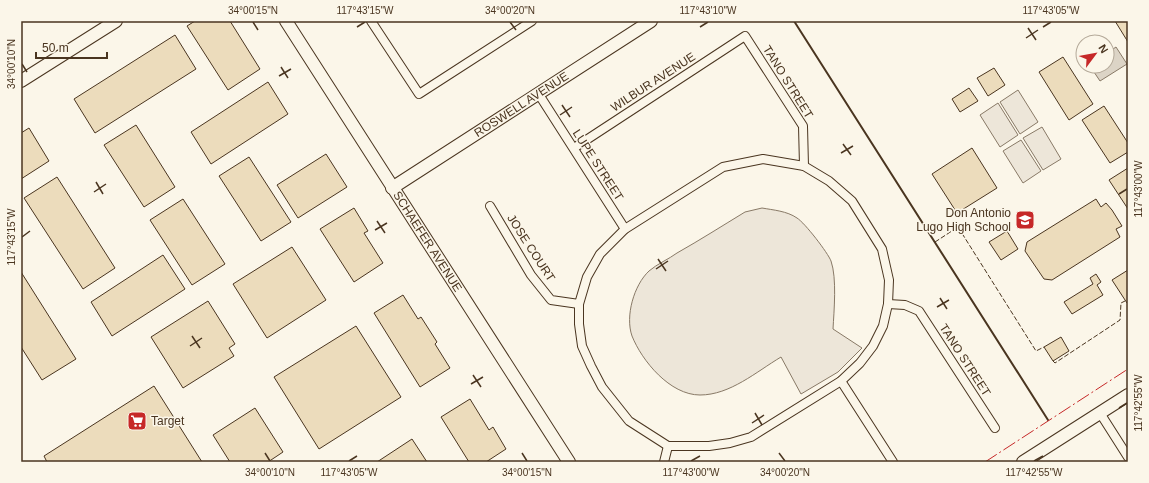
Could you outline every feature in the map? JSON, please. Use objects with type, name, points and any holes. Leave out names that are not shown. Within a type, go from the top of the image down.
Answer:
[{"type":"main road","points":[[21,81],[116,21]]},
{"type":"main road","name":"SCHAEFER AVENUE","points":[[286,21],[569,462]]},
{"type":"main road","name":"ROSWELL AVENUE","points":[[392,188],[643,23]]},
{"type":"main road","points":[[1023,462],[1128,395]]},
{"type":"street","points":[[371,21],[419,94],[532,21]]},
{"type":"street","name":"WILBUR AVENUE","points":[[574,148],[745,36]]},
{"type":"street","name":"TANO STREET","points":[[745,36],[803,126],[804,166]]},
{"type":"street","name":"LUPE STREET","points":[[538,93],[625,229]]},
{"type":"street","points":[[763,159],[804,166],[829,181],[852,201],[882,249],[889,280],[888,304],[883,326],[873,346],[860,363],[842,381],[751,436],[730,443],[709,446],[668,446],[629,421],[602,387],[582,346],[579,324],[579,304],[587,276],[600,254],[625,229],[724,167],[763,159]]},
{"type":"street","name":"JOSE COURT","points":[[490,206],[531,275],[551,300],[579,304]]},
{"type":"street","name":"TANO STREET","points":[[888,304],[905,305],[919,311],[995,428]]},
{"type":"street","points":[[842,381],[892,462]]},
{"type":"street","points":[[1100,413],[1128,457]]},
{"type":"street","points":[[664,462],[668,446]]},
{"type":"shaded area","points":[[1116,47],[1127,64],[1115,72]]},
{"type":"shaded area","points":[[1095,74],[1111,74],[1100,81]]},
{"type":"shaded area","points":[[1018,90],[1038,122],[1020,134],[1000,102]]},
{"type":"shaded area","points":[[998,103],[1018,135],[1000,147],[980,115]]},
{"type":"shaded area","points":[[1042,127],[1061,159],[1043,170],[1023,138]]},
{"type":"shaded area","points":[[1021,140],[1041,171],[1023,183],[1003,151]]},
{"type":"shaded area","points":[[762,208],[784,212],[797,218],[821,245],[829,257],[833,268],[835,295],[833,329],[862,348],[838,372],[801,394],[781,357],[742,382],[722,391],[700,395],[678,389],[658,375],[650,366],[632,336],[630,328],[630,310],[635,292],[644,277],[656,266],[745,212]]},
{"type":"building","points":[[195,21],[230,21],[260,69],[228,90],[187,26]]},
{"type":"building","points":[[1115,21],[1128,21],[1128,42]]},
{"type":"building","points":[[175,35],[196,69],[95,133],[74,99]]},
{"type":"building","points":[[1063,57],[1093,104],[1069,120],[1039,72]]},
{"type":"building","points":[[994,68],[1005,85],[988,96],[977,78]]},
{"type":"building","points":[[268,82],[288,114],[211,164],[191,132]]},
{"type":"building","points":[[969,88],[978,101],[960,112],[952,99]]},
{"type":"building","points":[[1104,106],[1128,143],[1128,152],[1110,163],[1082,120]]},
{"type":"building","points":[[136,125],[175,187],[144,207],[104,145]]},
{"type":"building","points":[[29,128],[49,161],[21,179],[21,133]]},
{"type":"building","points":[[972,148],[997,188],[957,213],[932,174]]},
{"type":"building","points":[[326,154],[347,187],[298,218],[277,185]]},
{"type":"building","points":[[249,157],[291,222],[261,241],[219,176]]},
{"type":"building","points":[[1128,168],[1128,209],[1109,180]]},
{"type":"building","points":[[57,177],[115,268],[83,289],[24,198]]},
{"type":"building","points":[[183,199],[225,264],[192,285],[150,220]]},
{"type":"building","points":[[1096,199],[1101,207],[1106,203],[1112,210],[1122,226],[1116,229],[1120,237],[1052,280],[1044,279],[1025,251],[1027,242]]},
{"type":"building","points":[[354,208],[368,231],[364,233],[383,263],[354,282],[320,229]]},
{"type":"building","points":[[1007,231],[1018,249],[1001,260],[989,242]]},
{"type":"building","points":[[292,247],[326,300],[267,338],[233,284]]},
{"type":"building","points":[[163,255],[185,289],[112,336],[91,302]]},
{"type":"building","points":[[1128,270],[1128,302],[1127,303],[1112,280]]},
{"type":"building","points":[[21,272],[76,359],[42,380],[21,347]]},
{"type":"building","points":[[1096,274],[1101,282],[1097,285],[1103,295],[1072,314],[1064,302],[1093,284],[1090,278]]},
{"type":"building","points":[[403,295],[418,319],[421,317],[437,342],[435,344],[450,368],[420,387],[374,313]]},
{"type":"building","points":[[208,301],[235,344],[229,348],[234,356],[183,388],[151,337]]},
{"type":"building","points":[[356,326],[401,397],[319,449],[274,377]]},
{"type":"building","points":[[1061,337],[1069,351],[1053,361],[1044,347]]},
{"type":"building","name":"Target","points":[[154,386],[202,462],[47,462],[44,456]]},
{"type":"building","points":[[470,399],[489,430],[493,427],[506,449],[486,462],[469,462],[441,417]]},
{"type":"building","points":[[255,408],[283,452],[268,462],[230,462],[213,435]]},
{"type":"building","points":[[412,439],[427,462],[377,462]]},
{"type":"fence","points":[[935,242],[958,227],[1036,351],[1044,347]]},
{"type":"fence","points":[[1053,361],[1055,363],[1120,320],[1121,303],[1125,301]]},
{"type":"wall","points":[[794,21],[1048,420]]},
{"type":"power","points":[[985,462],[1128,369]]},
{"type":"place","name":"Don Antonio Lugo High School","points":[[1025,220]]},
{"type":"place","name":"Target","points":[[137,421]]}]
